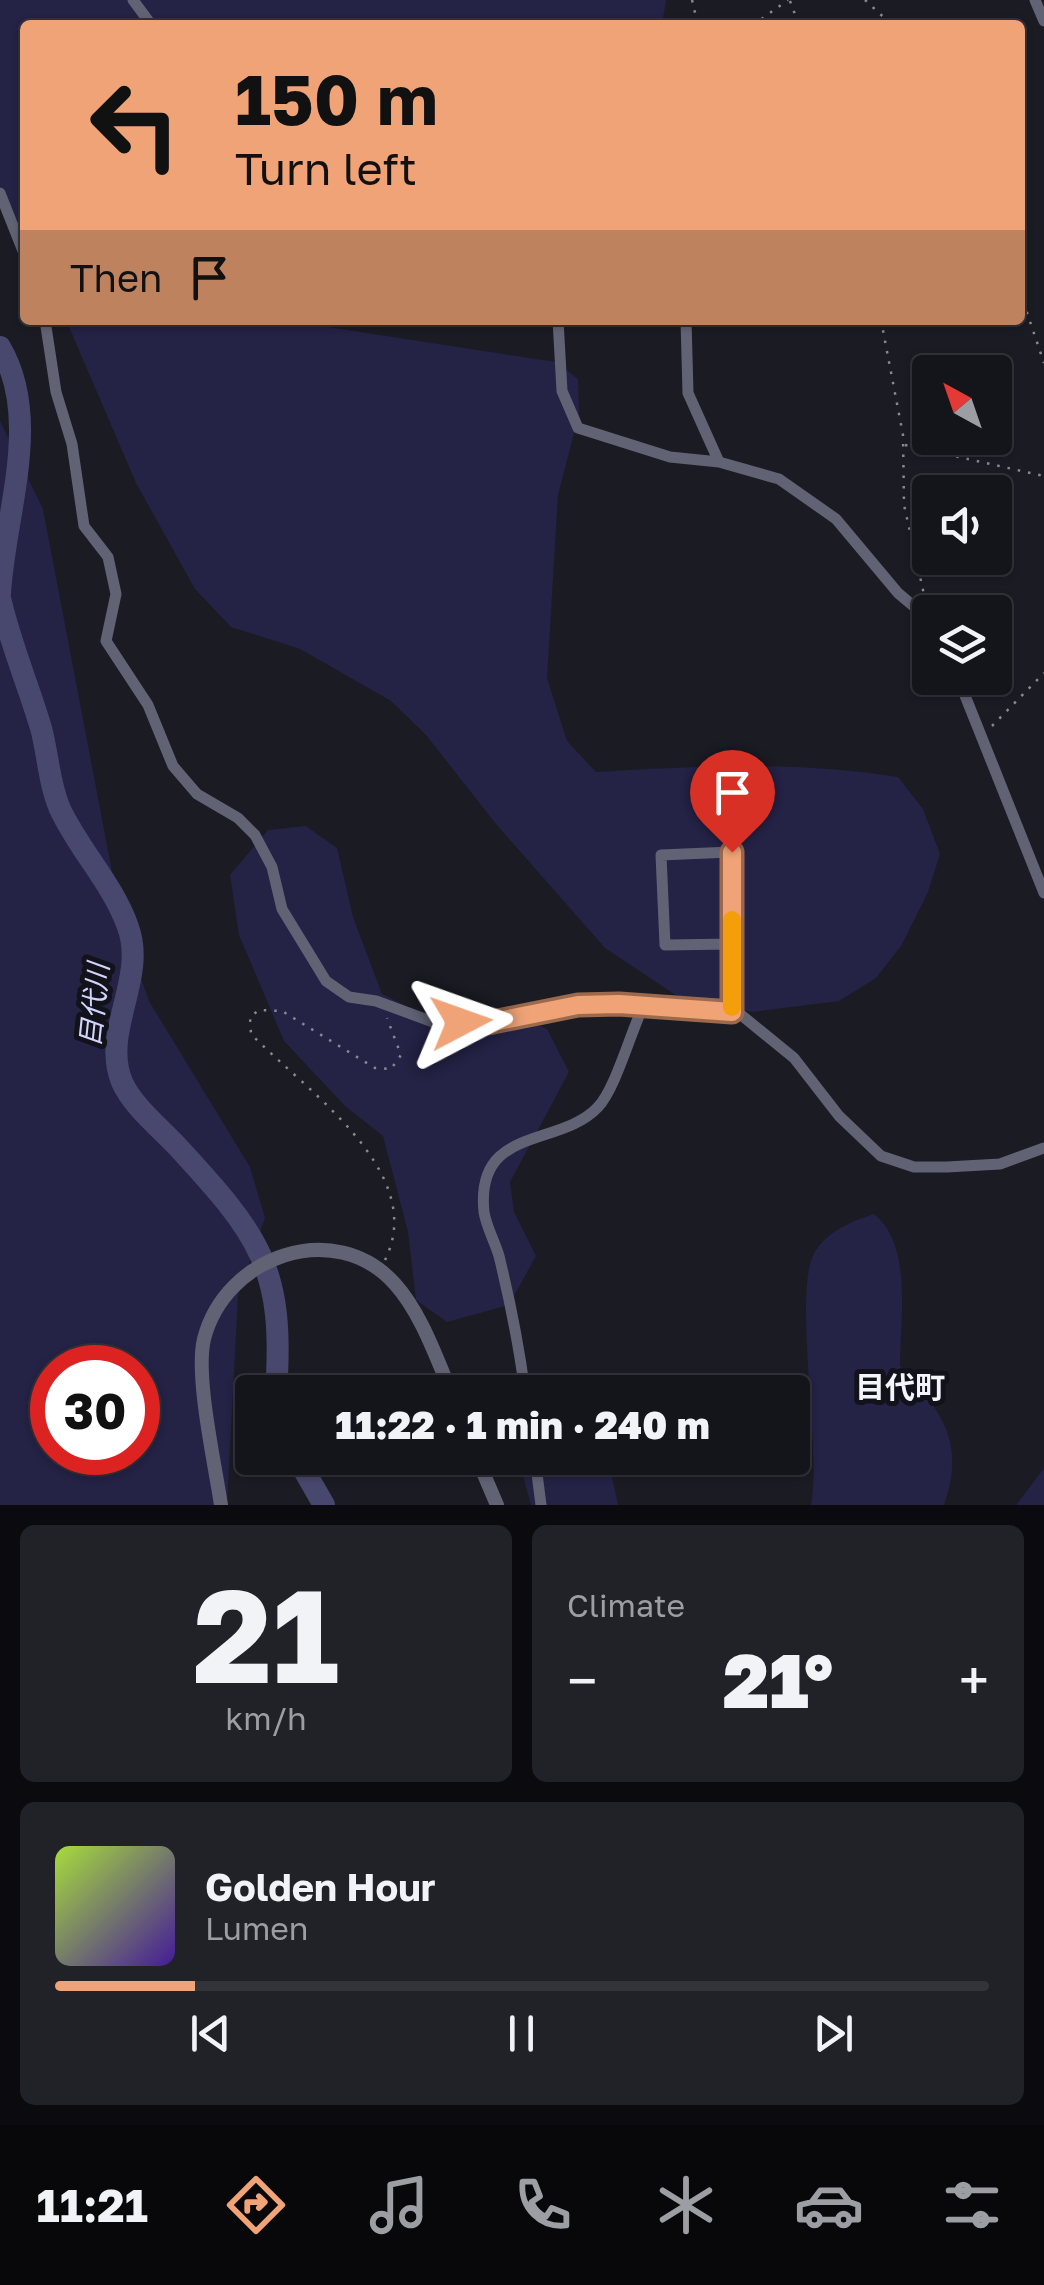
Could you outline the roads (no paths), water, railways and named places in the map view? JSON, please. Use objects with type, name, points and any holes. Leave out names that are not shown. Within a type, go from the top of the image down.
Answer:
[{"type":"street","points":[[1035,0],[1044,21]]},
{"type":"street","points":[[0,194],[20,244]]},
{"type":"street","points":[[46,325],[56,392],[72,444],[84,526],[108,557],[116,594],[106,641],[148,705],[174,766],[197,794],[238,818],[255,836],[272,867],[282,909],[326,981],[349,997],[376,1001],[434,1022],[488,1023],[578,1005],[619,1004],[642,1009],[702,1006],[732,1012],[759,1025],[794,1058],[839,1116],[881,1156],[914,1167],[1000,1164],[1044,1148]]},
{"type":"street","points":[[558,325],[562,391],[578,428],[670,457],[718,462],[779,480],[836,519],[912,604]]},
{"type":"street","points":[[686,325],[688,394],[718,462]]},
{"type":"street","points":[[966,695],[1044,893]]},
{"type":"street","points":[[732,821],[732,1012]]},
{"type":"street","points":[[732,852],[661,855],[665,944],[732,944]]},
{"type":"street","points":[[523,1375],[517,1334],[484,1212],[487,1178],[498,1159],[517,1143],[595,1111],[608,1095],[642,1009]]},
{"type":"street","points":[[221,1505],[203,1342],[212,1316],[250,1269],[303,1249],[348,1255],[380,1270],[410,1304],[443,1375]]},
{"type":"street","points":[[484,1475],[497,1505]]},
{"type":"street","points":[[537,1475],[542,1505]]},
{"type":"waterway","name":"目代川","points":[[0,347],[13,375],[20,437],[0,594]]},
{"type":"waterway","name":"目代川","points":[[0,598],[41,728],[60,809],[114,896],[128,927],[132,966],[117,1044],[122,1082],[139,1107],[228,1204],[260,1255],[276,1313],[277,1375]]},
{"type":"waterway","name":"目代川","points":[[307,1475],[324,1505]]},
{"type":"district","name":"目代町","points":[[900,1388]]}]
